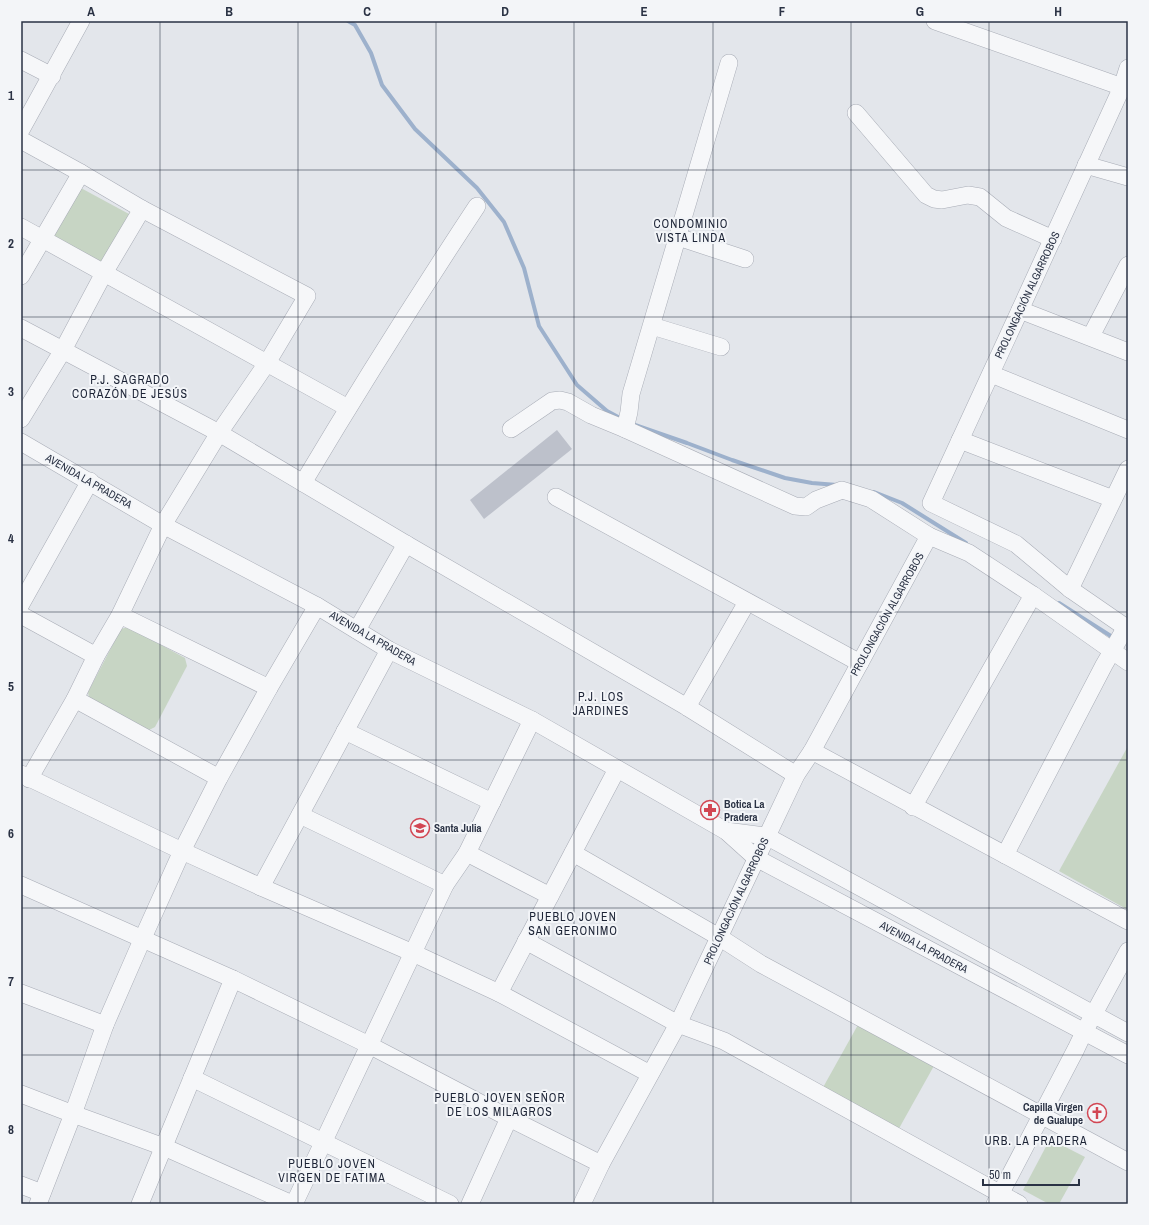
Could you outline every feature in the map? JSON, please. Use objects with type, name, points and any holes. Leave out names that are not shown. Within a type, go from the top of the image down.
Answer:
[{"type":"street","points":[[21,130],[82,21]]},
{"type":"street","points":[[935,21],[1125,88]]},
{"type":"street","points":[[21,60],[52,76]]},
{"type":"street","points":[[626,424],[631,394],[729,63]]},
{"type":"street","name":"PROLONGACIÓN ALGARROBOS","points":[[1070,588],[1016,544],[931,503],[1086,165],[1125,88],[1128,68]]},
{"type":"street","points":[[856,112],[926,195],[942,200],[968,195],[980,197],[1006,218],[1053,239]]},
{"type":"street","points":[[21,140],[142,209],[307,296],[267,363],[219,433],[163,525],[120,615],[96,656],[75,699],[25,777],[261,887],[413,952],[499,993],[650,1074]]},
{"type":"street","points":[[1086,165],[1128,177]]},
{"type":"street","points":[[21,276],[81,173]]},
{"type":"street","points":[[303,483],[348,408],[477,206]]},
{"type":"street","points":[[21,419],[63,350],[104,273],[142,209]]},
{"type":"street","points":[[21,227],[348,408]]},
{"type":"street","points":[[678,237],[745,259]]},
{"type":"street","points":[[1091,336],[1127,272]]},
{"type":"street","points":[[1020,310],[1091,336],[1128,352]]},
{"type":"street","points":[[652,326],[720,347]]},
{"type":"street","points":[[21,328],[219,433],[406,544],[687,706],[796,775]]},
{"type":"street","points":[[991,374],[1128,430]]},
{"type":"street","points":[[511,429],[552,401],[560,400],[568,402],[591,415],[626,424],[795,506],[806,507],[816,500],[842,490],[871,499],[929,536],[969,553],[1033,596],[1122,635]]},
{"type":"street","points":[[960,440],[1113,499]]},
{"type":"street","name":"AVENIDA LA PRADERA","points":[[21,442],[163,525],[317,606],[389,650],[532,720],[726,831],[756,858],[1128,1055]]},
{"type":"street","points":[[1128,469],[1070,588],[1122,635],[1128,662]]},
{"type":"street","points":[[21,604],[90,482]]},
{"type":"street","points":[[556,498],[860,663]]},
{"type":"street","name":"PROLONGACIÓN ALGARROBOS","points":[[582,1204],[601,1164],[678,1024],[796,775],[812,752],[929,536]]},
{"type":"street","points":[[357,630],[406,544]]},
{"type":"street","points":[[913,806],[1033,596]]},
{"type":"street","points":[[687,706],[747,602]]},
{"type":"street","points":[[21,1185],[40,1198],[105,1025],[182,851],[219,778],[317,606]]},
{"type":"street","points":[[21,615],[96,656]]},
{"type":"street","points":[[120,615],[269,688]]},
{"type":"street","points":[[1005,855],[1122,635]]},
{"type":"street","points":[[261,887],[389,650]]},
{"type":"street","points":[[75,699],[219,778]]},
{"type":"street","points":[[21,1094],[164,1147],[293,1204],[445,885],[467,853],[532,720]]},
{"type":"street","points":[[345,731],[492,802]]},
{"type":"street","points":[[812,752],[1128,921]]},
{"type":"street","points":[[499,993],[617,769]]},
{"type":"street","points":[[300,815],[445,885]]},
{"type":"street","name":"AVENIDA LA PRADERA","points":[[726,831],[766,836],[1128,1033]]},
{"type":"street","points":[[467,853],[550,896]]},
{"type":"street","points":[[573,853],[719,937],[762,964],[1128,1162]]},
{"type":"street","points":[[21,885],[142,940],[233,979],[369,1045],[601,1164]]},
{"type":"street","points":[[526,941],[678,1024],[724,1041],[997,1199],[1019,1204]]},
{"type":"street","points":[[997,1199],[1128,951]]},
{"type":"street","points":[[140,1204],[233,979]]},
{"type":"street","points":[[21,992],[105,1025]]},
{"type":"street","points":[[192,1078],[450,1204]]},
{"type":"street","points":[[470,1204],[509,1118]]},
{"type":"green space","points":[[79,187],[129,214],[102,268],[50,240]]},
{"type":"green space","points":[[128,627],[185,658],[187,666],[155,727],[149,730],[89,698],[88,692],[121,629]]},
{"type":"green space","points":[[1128,746],[1128,910],[1059,871]]},
{"type":"green space","points":[[859,1023],[935,1064],[897,1132],[821,1091]]},
{"type":"green space","points":[[1050,1139],[1085,1157],[1059,1204],[1049,1204],[1023,1190]]},
{"type":"building","points":[[557,430],[572,449],[484,519],[470,500]]},
{"type":"waterway","points":[[348,21],[355,25],[371,53],[382,85],[415,129],[477,188],[504,222],[524,268],[539,326],[577,385],[607,411],[620,418]]},
{"type":"waterway","points":[[635,425],[785,478],[812,483],[837,485]]},
{"type":"waterway","points":[[874,492],[902,503],[966,543]]},
{"type":"waterway","points":[[1059,603],[1114,638]]},
{"type":"place","name":"Botica La Pradera","points":[[710,810]]},
{"type":"place","name":"Santa Julia","points":[[420,828]]},
{"type":"place","name":"Capilla Virgen de Gualupe","points":[[1097,1113]]},
{"type":"district","name":"CONDOMINIO VISTA LINDA","points":[[691,231]]},
{"type":"district","name":"P.J. SAGRADO CORAZÓN DE JESÚS","points":[[130,387]]},
{"type":"district","name":"P.J. LOS JARDINES","points":[[601,704]]},
{"type":"district","name":"PUEBLO JOVEN SAN GERONIMO","points":[[573,924]]},
{"type":"district","name":"PUEBLO JOVEN SEÑOR DE LOS MILAGROS","points":[[500,1105]]},
{"type":"district","name":"URB. LA PRADERA","points":[[1036,1141]]},
{"type":"district","name":"PUEBLO JOVEN VIRGEN DE FATIMA","points":[[332,1171]]}]
